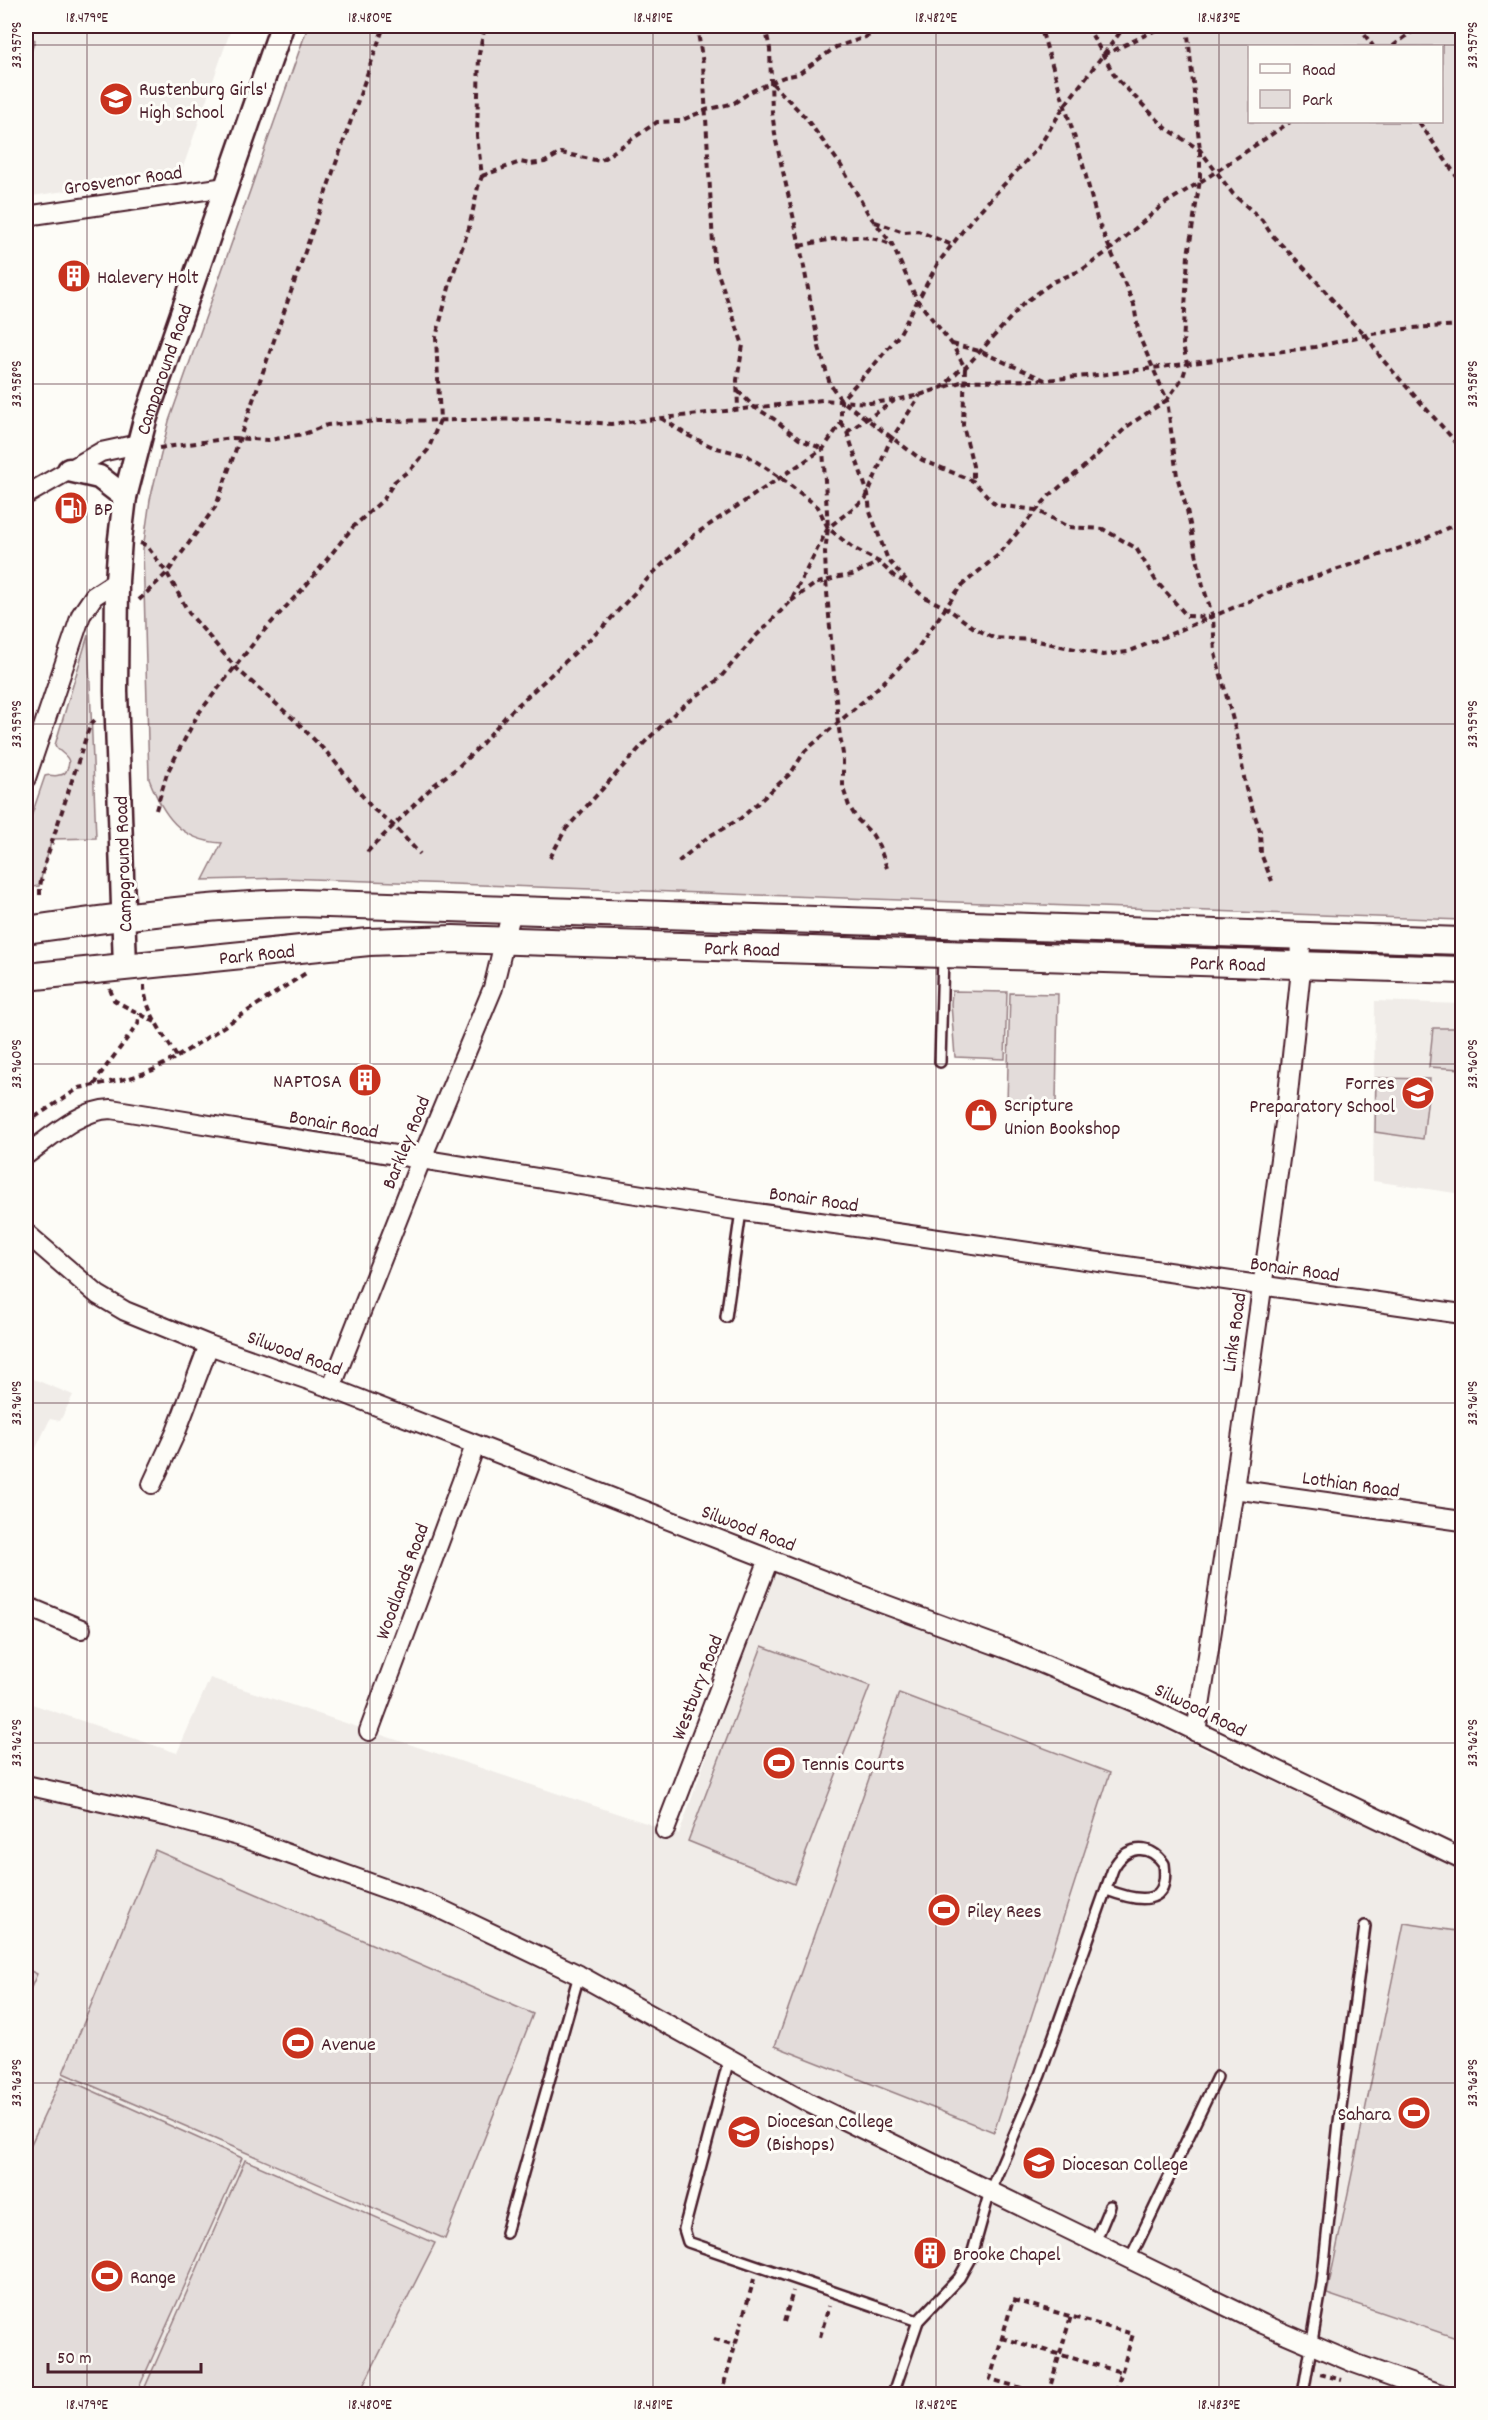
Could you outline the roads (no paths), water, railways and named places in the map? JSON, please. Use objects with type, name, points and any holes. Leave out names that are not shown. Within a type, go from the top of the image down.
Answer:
[{"type":"main road","name":"Park Road","points":[[26,930],[124,916],[234,905],[277,904],[1462,941]]},
{"type":"main road","name":"Park Road","points":[[26,977],[126,977],[369,942],[453,939],[1462,970]]},
{"type":"street","name":"Campground Road","points":[[126,977],[116,691],[117,581],[125,497],[146,446],[226,187],[282,26]]},
{"type":"street","name":"Grosvenor Road","points":[[26,216],[226,187]]},
{"type":"street","points":[[26,495],[110,448],[146,446]]},
{"type":"street","points":[[69,470],[99,477],[125,497]]},
{"type":"street","points":[[26,778],[81,615],[94,596],[117,581]]},
{"type":"street","name":"Barkley Road","points":[[331,1388],[421,1160],[493,987],[512,910]]},
{"type":"street","name":"Links Road","points":[[1196,1732],[1285,1123],[1301,936]]},
{"type":"street","name":"Bonair Road","points":[[26,1155],[79,1118],[102,1109],[160,1116],[741,1211],[1462,1314]]},
{"type":"street","name":"Silwood Road","points":[[28,1240],[125,1311],[1023,1655],[1146,1707],[1462,1859]]},
{"type":"street","points":[[152,1484],[176,1432],[209,1345]]},
{"type":"street","name":"Woodlands Road","points":[[369,1731],[475,1446]]},
{"type":"street","name":"Lothian Road","points":[[1233,1488],[1462,1521]]},
{"type":"street","name":"Westbury Road","points":[[665,1830],[769,1559]]},
{"type":"street","points":[[26,1606],[81,1629]]},
{"type":"street","points":[[26,1785],[169,1817],[238,1836],[434,1906],[579,1975],[811,2104],[1263,2324],[1354,2363],[1441,2394]]},
{"type":"lane","points":[[940,1062],[943,954]]},
{"type":"lane","points":[[726,1317],[741,1211]]},
{"type":"lane","points":[[893,2394],[918,2321],[959,2278],[972,2255],[990,2191],[1040,2075],[1117,1861],[1132,1851],[1141,1849],[1152,1851],[1164,1864],[1164,1886],[1160,1893],[1151,1898],[1127,1898],[1107,1890]]},
{"type":"lane","points":[[1303,2394],[1322,2283],[1339,2122],[1365,1926]]},
{"type":"lane","points":[[506,2233],[579,1975]]},
{"type":"lane","points":[[729,2059],[684,2229],[688,2242],[918,2321]]},
{"type":"lane","points":[[1130,2259],[1216,2077]]},
{"type":"lane","points":[[1095,2242],[1110,2206]]},
{"type":"place","name":"Rustenburg Girls' High School","points":[[116,99]]},
{"type":"place","name":"Halevery Holt","points":[[74,276]]},
{"type":"place","name":"BP","points":[[71,508]]},
{"type":"place","name":"NAPTOSA","points":[[365,1080]]},
{"type":"place","name":"Forres Preparatory School","points":[[1418,1093]]},
{"type":"place","name":"Scripture Union Bookshop","points":[[981,1115]]},
{"type":"place","name":"Tennis Courts","points":[[779,1763]]},
{"type":"place","name":"Piley Rees","points":[[944,1910]]},
{"type":"place","name":"Avenue","points":[[298,2043]]},
{"type":"place","name":"Sahara","points":[[1414,2113]]},
{"type":"place","name":"Diocesan College (Bishops)","points":[[744,2132]]},
{"type":"place","name":"Diocesan College","points":[[1039,2163]]},
{"type":"place","name":"Brooke Chapel","points":[[930,2253]]},
{"type":"place","name":"Range","points":[[107,2276]]}]
